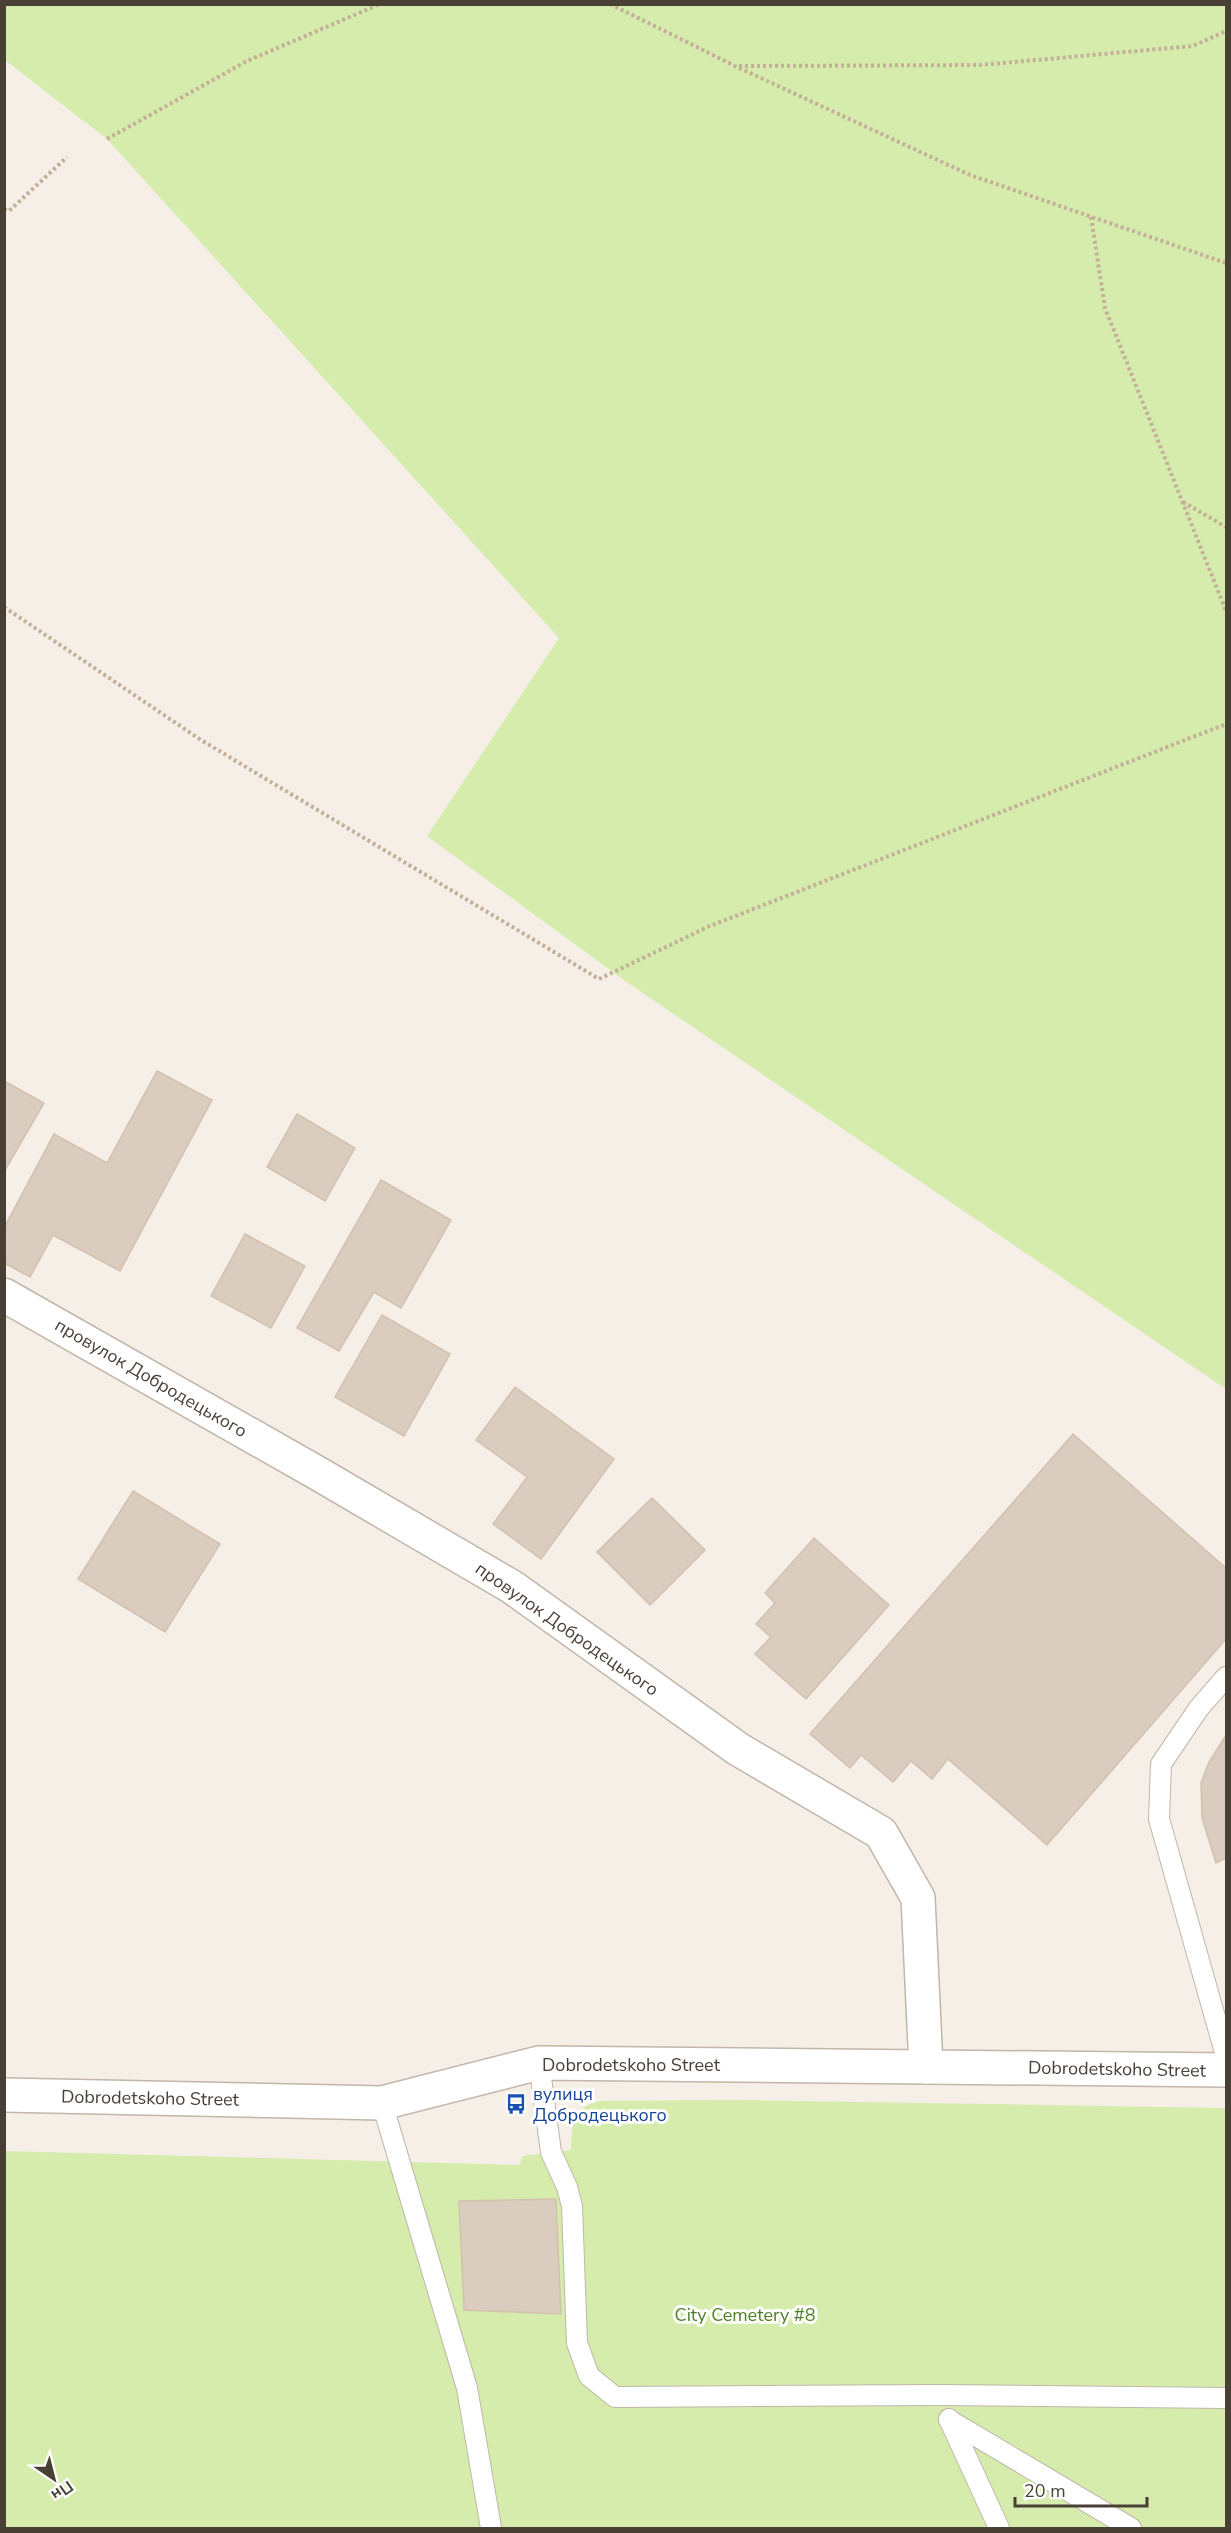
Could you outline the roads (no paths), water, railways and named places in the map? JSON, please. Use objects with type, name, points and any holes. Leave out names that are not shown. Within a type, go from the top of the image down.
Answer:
[{"type":"street","name":"провулок Добродецького","points":[[4,1295],[512,1587],[738,1749],[881,1833],[918,1898],[926,2067]]},
{"type":"street","name":"Dobrodetskoho Street","points":[[4,2095],[382,2103],[539,2063],[1227,2070]]},
{"type":"lane","points":[[1227,1677],[1199,1708],[1161,1764],[1159,1819],[1227,2056]]},
{"type":"lane","points":[[539,2063],[551,2152],[567,2187],[572,2206],[578,2343],[589,2376],[615,2397],[937,2395],[1227,2398]]},
{"type":"lane","points":[[382,2103],[467,2388],[491,2529]]},
{"type":"lane","points":[[937,2395],[999,2529]]},
{"type":"lane","points":[[950,2420],[1131,2529]]},
{"type":"place","name":"вулиця Добродецького","points":[[516,2104]]},
{"type":"park label","name":"City Cemetery #8","points":[[745,2315]]}]
